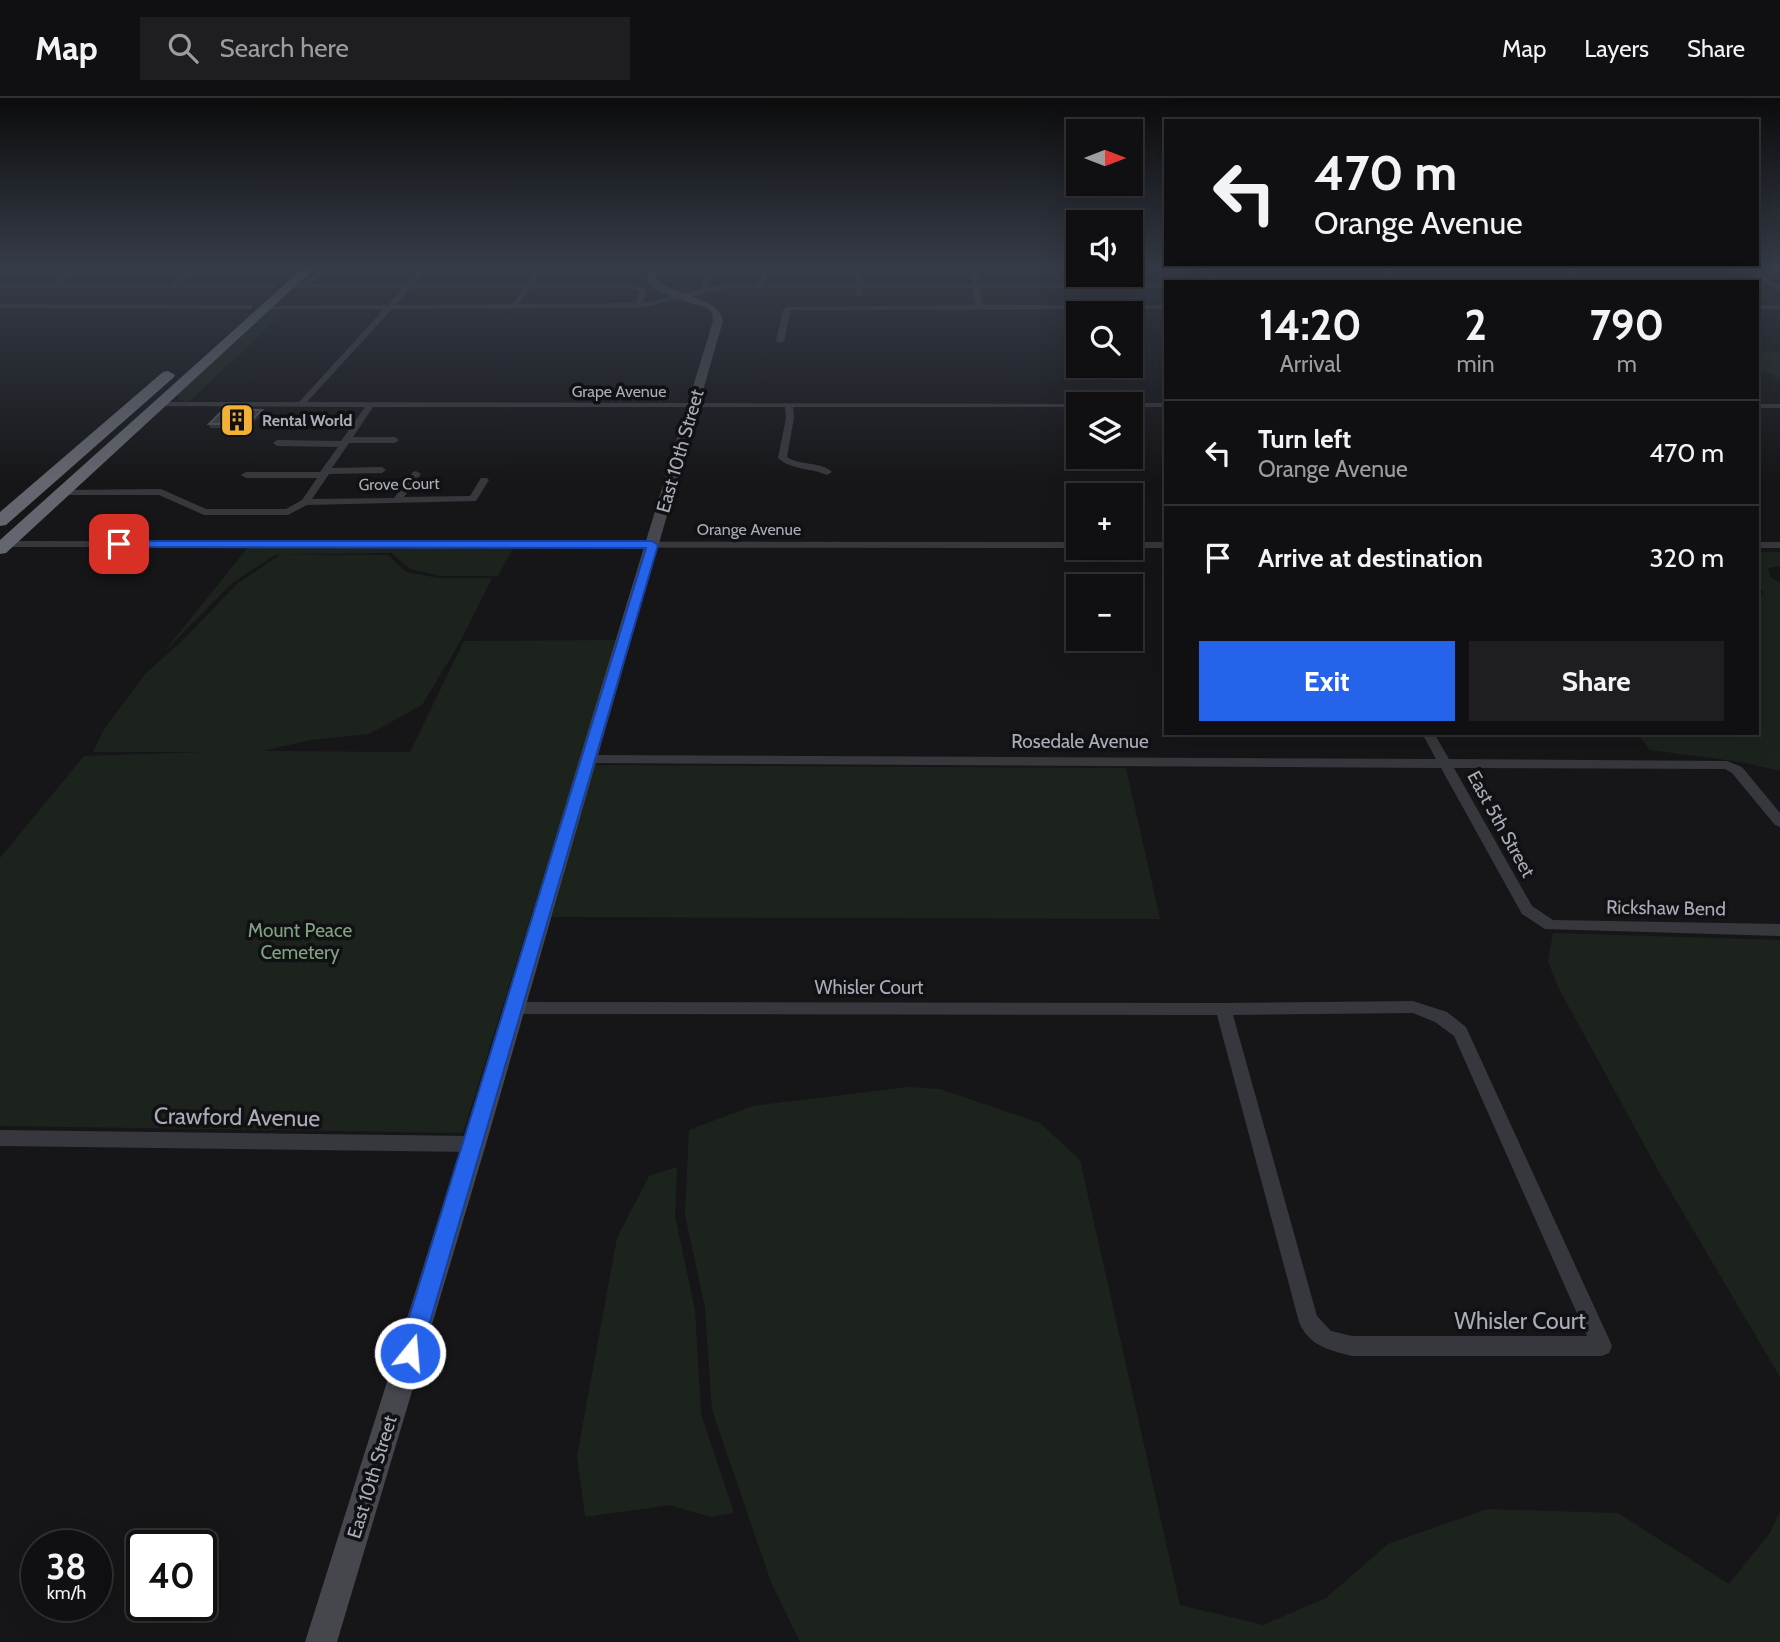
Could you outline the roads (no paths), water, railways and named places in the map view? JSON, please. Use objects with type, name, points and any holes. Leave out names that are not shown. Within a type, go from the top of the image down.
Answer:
[{"type":"highway","points":[[0,521],[210,340]]},
{"type":"highway","points":[[222,340],[218,344],[222,347]]},
{"type":"highway","points":[[2,546],[230,340]]},
{"type":"highway","points":[[160,404],[156,398],[158,393],[205,351],[204,345]]},
{"type":"street","points":[[300,405],[358,340]]},
{"type":"street","name":"East 10th Street","points":[[321,1642],[474,1144],[712,340]]},
{"type":"street","name":"Grape Avenue","points":[[160,404],[1066,405]]},
{"type":"street","points":[[789,404],[790,418],[782,458],[790,463],[827,472]]},
{"type":"street","points":[[304,502],[370,405]]},
{"type":"street","points":[[1143,405],[1164,405]]},
{"type":"street","points":[[1759,406],[1780,406]]},
{"type":"street","points":[[277,443],[395,440]]},
{"type":"street","points":[[246,475],[382,470]]},
{"type":"street","points":[[398,499],[416,474]]},
{"type":"street","name":"Grove Court","points":[[62,493],[161,492],[204,512],[288,512],[304,502],[473,499],[484,480]]},
{"type":"street","name":"Orange Avenue","points":[[2,546],[1066,545]]},
{"type":"street","points":[[1143,545],[1164,545]]},
{"type":"street","points":[[1759,545],[1780,545]]},
{"type":"street","name":"East 5th Street","points":[[1429,735],[1527,909],[1550,925]]},
{"type":"street","name":"Rosedale Avenue","points":[[589,759],[1727,765],[1737,770],[1780,822]]},
{"type":"street","name":"Rickshaw Bend","points":[[1550,925],[1780,930]]},
{"type":"street","name":"Whisler Court","points":[[514,1007],[1413,1007],[1441,1017],[1460,1032],[1602,1346],[1352,1346],[1325,1339],[1308,1322],[1223,1009]]},
{"type":"street","name":"Crawford Avenue","points":[[0,1139],[474,1144]]},
{"type":"place","name":"Rental World","points":[[237,420]]},
{"type":"park label","name":"Mount Peace Cemetery","points":[[300,941]]}]
